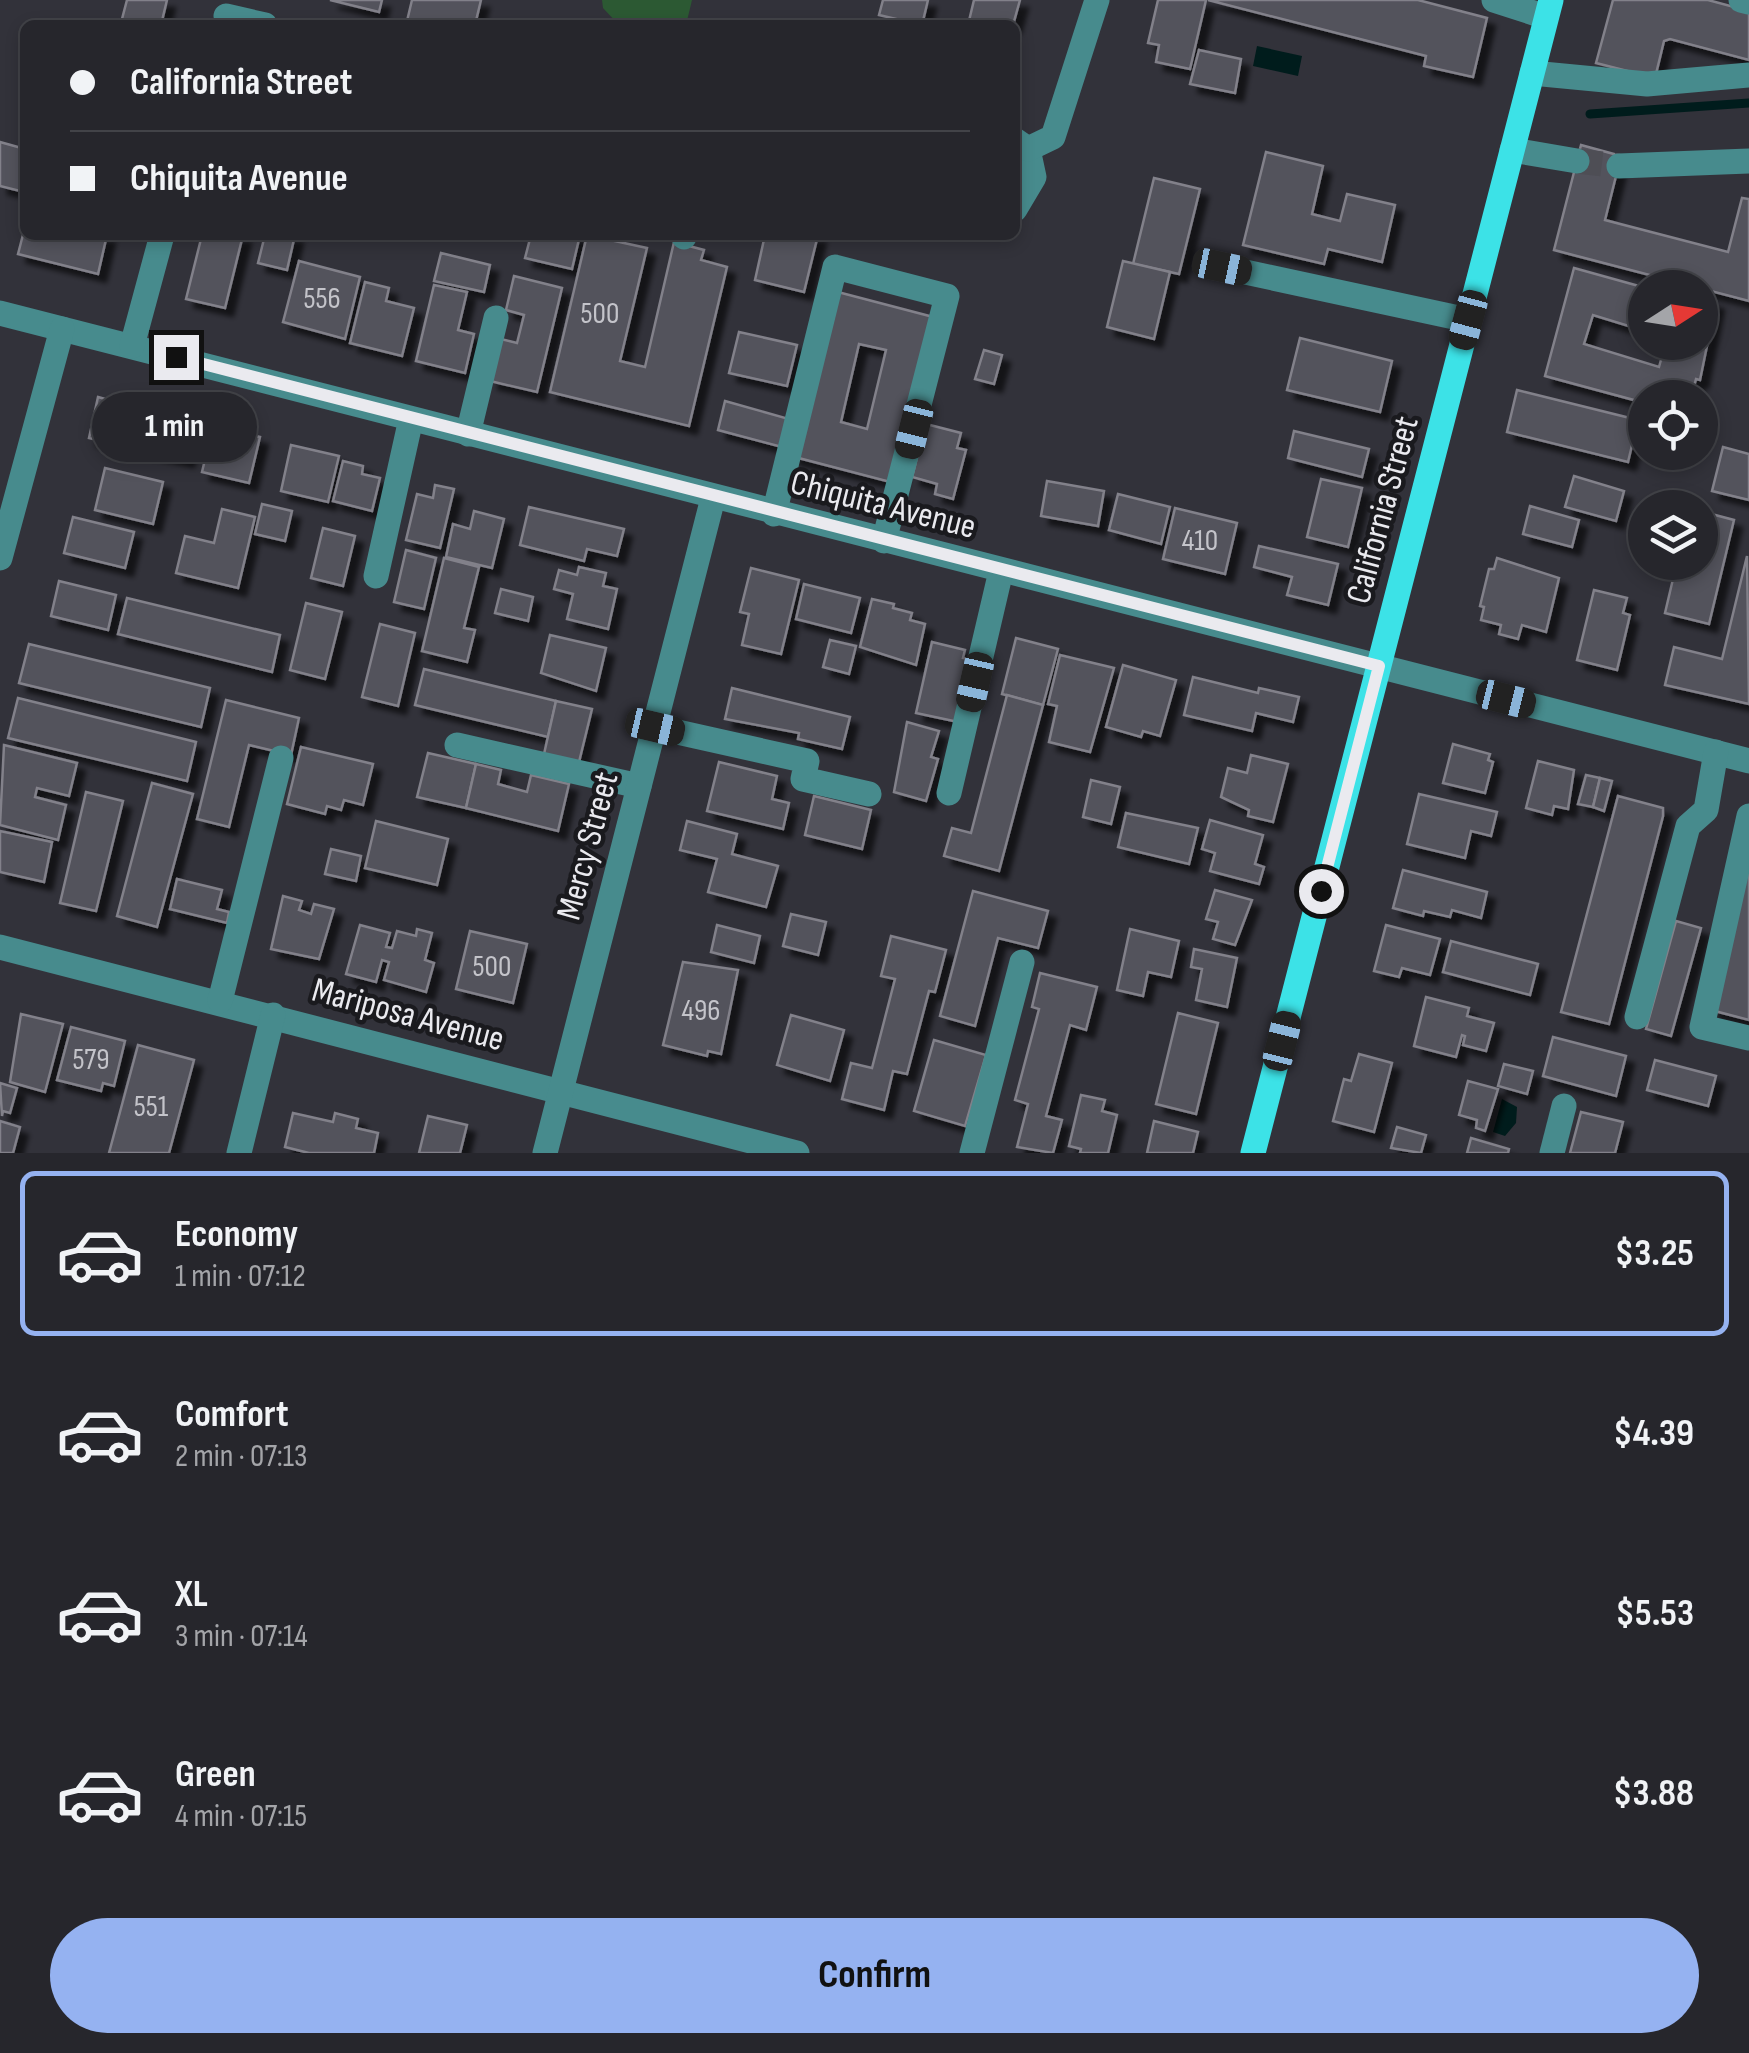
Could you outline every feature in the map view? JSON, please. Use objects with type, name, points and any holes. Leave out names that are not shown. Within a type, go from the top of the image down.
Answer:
[{"type":"main road","name":"California Street","points":[[1253,1153],[1548,8]]},
{"type":"street","points":[[1020,201],[1034,178],[1022,144],[1053,137],[1096,0]]},
{"type":"street","points":[[1494,0],[1548,8]]},
{"type":"street","points":[[1740,0],[1749,2]]},
{"type":"street","points":[[1532,73],[1647,84],[1749,75]]},
{"type":"street","points":[[1512,150],[1576,162]]},
{"type":"street","points":[[1619,166],[1749,161]]},
{"type":"street","points":[[132,346],[161,240]]},
{"type":"street","points":[[1222,267],[1468,320]]},
{"type":"street","points":[[774,514],[834,268],[947,296],[884,541]]},
{"type":"street","name":"Chiquita Avenue","points":[[0,313],[1749,761]]},
{"type":"street","points":[[468,434],[496,318]]},
{"type":"street","points":[[0,558],[62,329]]},
{"type":"street","points":[[376,576],[411,419]]},
{"type":"street","name":"Mercy Street","points":[[544,1153],[712,498]]},
{"type":"street","points":[[949,793],[1001,571]]},
{"type":"street","points":[[655,727],[806,761],[803,779],[869,794]]},
{"type":"street","points":[[457,744],[639,786]]},
{"type":"street","points":[[1637,1016],[1688,826],[1706,810],[1716,752]]},
{"type":"street","points":[[220,1001],[281,758]]},
{"type":"street","points":[[1749,816],[1702,1027],[1749,1038]]},
{"type":"street","name":"Mariposa Avenue","points":[[0,947],[797,1153]]},
{"type":"street","points":[[972,1153],[1022,962]]},
{"type":"street","points":[[239,1153],[273,1015]]},
{"type":"street","points":[[1552,1153],[1564,1106]]},
{"type":"green space","points":[[602,0],[692,0],[687,20],[614,20],[603,8]]},
{"type":"shaded area","points":[[1257,46],[1302,56],[1298,76],[1253,66]]},
{"type":"shaded area","points":[[1502,1099],[1517,1107],[1516,1123],[1505,1136],[1493,1132]]},
{"type":"building","points":[[127,0],[167,0],[162,20],[122,19]]},
{"type":"building","points":[[330,0],[382,0],[379,12]]},
{"type":"building","points":[[412,0],[481,0],[476,20],[407,20]]},
{"type":"building","points":[[883,0],[928,0],[923,20],[879,15]]},
{"type":"building","points":[[974,0],[1020,0],[1014,20],[969,20]]},
{"type":"building","points":[[1158,0],[1206,0],[1190,69],[1156,62],[1159,45],[1148,43]]},
{"type":"building","points":[[1208,0],[1418,0],[1487,18],[1473,77],[1424,66],[1426,56]]},
{"type":"building","points":[[1613,0],[1708,0],[1749,11],[1749,60],[1670,39],[1664,41],[1655,78],[1596,63]]},
{"type":"building","points":[[1199,50],[1241,59],[1235,93],[1190,84]]},
{"type":"building","points":[[0,142],[20,148],[20,191],[0,186]]},
{"type":"building","points":[[1581,145],[1621,156],[1605,220],[1728,252],[1742,198],[1749,199],[1749,301],[1718,293],[1718,270],[1630,270],[1554,250]]},
{"type":"building","points":[[1266,152],[1323,166],[1312,214],[1340,221],[1347,194],[1395,205],[1382,262],[1328,249],[1324,264],[1243,245]]},
{"type":"building","points":[[1154,178],[1200,189],[1179,274],[1133,264]]},
{"type":"building","points":[[22,240],[106,240],[98,274],[18,254]]},
{"type":"building","points":[[201,240],[242,240],[225,308],[186,299]]},
{"type":"building","points":[[264,240],[294,240],[287,270],[258,263]]},
{"type":"building","points":[[530,240],[579,240],[572,269],[525,258]]},
{"type":"building","points":[[586,240],[610,240],[647,248],[620,361],[645,367],[674,242],[704,250],[701,260],[727,267],[689,426],[550,392]]},
{"type":"building","points":[[764,240],[817,240],[804,292],[755,280]]},
{"type":"building","points":[[441,253],[490,265],[484,292],[434,281]]},
{"type":"building","points":[[299,261],[360,277],[345,339],[283,322]]},
{"type":"building","points":[[1123,261],[1170,272],[1154,339],[1107,327]]},
{"type":"building","points":[[1574,268],[1628,283],[1628,326],[1593,315],[1584,344],[1659,367],[1661,360],[1704,360],[1700,380],[1628,380],[1628,398],[1545,376]]},
{"type":"building","points":[[514,276],[562,288],[537,392],[490,381],[501,339],[517,343],[524,315],[506,310]]},
{"type":"building","points":[[365,282],[389,288],[386,301],[414,308],[402,356],[350,343]]},
{"type":"building","points":[[434,285],[467,292],[458,330],[474,334],[465,373],[416,361]]},
{"type":"building","points":[[834,291],[937,318],[898,484],[791,456]],"holes":[[[859,344],[886,350],[867,429],[841,422]]]},
{"type":"building","points":[[739,332],[797,345],[787,386],[729,373]]},
{"type":"building","points":[[1300,338],[1392,361],[1380,412],[1287,390]]},
{"type":"building","points":[[984,350],[1002,355],[994,384],[975,379]]},
{"type":"building","points":[[1517,390],[1628,418],[1628,462],[1507,432]]},
{"type":"building","points":[[98,397],[182,420],[181,426],[193,429],[186,459],[89,438]]},
{"type":"building","points":[[725,401],[789,419],[782,447],[718,430]]},
{"type":"building","points":[[926,424],[961,433],[957,448],[966,450],[953,499],[935,494],[937,484],[912,477]]},
{"type":"building","points":[[213,426],[260,437],[249,483],[202,472]]},
{"type":"building","points":[[1294,431],[1369,449],[1362,477],[1288,458]]},
{"type":"building","points":[[291,445],[339,456],[328,502],[281,491]]},
{"type":"building","points":[[1723,447],[1749,454],[1749,500],[1712,490]]},
{"type":"building","points":[[343,461],[363,466],[362,474],[380,478],[372,511],[333,501]]},
{"type":"building","points":[[105,468],[163,482],[153,524],[95,510]]},
{"type":"building","points":[[1574,476],[1624,491],[1616,521],[1565,507]]},
{"type":"building","points":[[1321,479],[1362,488],[1348,547],[1307,537]]},
{"type":"building","points":[[1047,481],[1104,491],[1098,526],[1041,516]]},
{"type":"building","points":[[435,485],[454,489],[440,548],[406,540],[417,494],[433,498]]},
{"type":"building","points":[[1118,494],[1170,507],[1161,544],[1109,530]]},
{"type":"building","points":[[262,504],[292,511],[285,541],[255,534]]},
{"type":"building","points":[[1530,506],[1579,520],[1572,547],[1523,534]]},
{"type":"building","points":[[529,507],[624,529],[617,556],[587,549],[584,561],[520,545]]},
{"type":"building","points":[[1175,508],[1237,523],[1225,574],[1163,559]]},
{"type":"building","points":[[222,509],[255,517],[238,588],[176,573],[185,536],[214,543]]},
{"type":"building","points":[[474,511],[504,519],[492,568],[446,557],[453,524],[470,529]]},
{"type":"building","points":[[1718,516],[1734,520],[1709,624],[1665,613],[1673,580],[1718,580]]},
{"type":"building","points":[[73,517],[134,532],[125,568],[64,553]]},
{"type":"building","points":[[323,528],[355,536],[343,586],[311,578]]},
{"type":"building","points":[[1259,546],[1338,564],[1328,605],[1287,595],[1292,577],[1254,567]]},
{"type":"building","points":[[406,550],[436,558],[424,609],[394,602]]},
{"type":"building","points":[[1747,556],[1749,704],[1665,685],[1674,647],[1722,659]]},
{"type":"building","points":[[444,558],[479,567],[464,628],[475,630],[467,662],[422,651]]},
{"type":"building","points":[[1497,558],[1559,578],[1546,632],[1522,625],[1518,639],[1499,634],[1501,625],[1481,620],[1484,607],[1480,606],[1489,569],[1494,569]]},
{"type":"building","points":[[579,567],[606,573],[603,586],[617,589],[608,629],[567,619],[573,594],[554,589],[559,570],[577,575]]},
{"type":"building","points":[[751,568],[799,580],[781,654],[742,645],[749,614],[740,612]]},
{"type":"building","points":[[59,581],[116,595],[108,630],[51,616]]},
{"type":"building","points":[[804,584],[860,598],[851,633],[796,619]]},
{"type":"building","points":[[501,589],[533,597],[528,621],[495,613]]},
{"type":"building","points":[[1594,590],[1627,598],[1623,613],[1630,615],[1617,670],[1577,660]]},
{"type":"building","points":[[127,598],[280,635],[272,672],[118,634]]},
{"type":"building","points":[[872,599],[894,604],[893,608],[912,613],[910,620],[925,624],[916,665],[860,647]]},
{"type":"building","points":[[306,603],[342,612],[325,679],[290,670]]},
{"type":"building","points":[[380,624],[415,633],[398,706],[362,697]]},
{"type":"building","points":[[550,635],[606,648],[596,691],[541,673]]},
{"type":"building","points":[[1016,638],[1058,649],[1043,705],[1002,694]]},
{"type":"building","points":[[830,640],[856,646],[849,674],[823,667]]},
{"type":"building","points":[[932,642],[965,650],[963,658],[970,659],[963,723],[916,713]]},
{"type":"building","points":[[29,644],[210,688],[201,727],[19,683]]},
{"type":"building","points":[[1060,655],[1114,668],[1090,752],[1049,742],[1057,706],[1048,704]]},
{"type":"building","points":[[1123,665],[1176,680],[1160,736],[1143,731],[1141,737],[1106,727]]},
{"type":"building","points":[[424,669],[556,701],[548,737],[415,705]]},
{"type":"building","points":[[1193,677],[1258,693],[1259,688],[1299,697],[1293,722],[1256,713],[1252,731],[1184,715]]},
{"type":"building","points":[[732,688],[850,717],[842,749],[798,739],[799,733],[725,719]]},
{"type":"building","points":[[1007,695],[1043,705],[999,871],[944,856],[952,828],[971,833]]},
{"type":"building","points":[[18,698],[196,742],[187,781],[8,738]]},
{"type":"building","points":[[226,700],[299,718],[291,755],[249,745],[229,827],[197,819]]},
{"type":"building","points":[[556,701],[592,709],[579,762],[544,754]]},
{"type":"building","points":[[907,722],[939,731],[931,757],[938,759],[926,801],[894,792]]},
{"type":"building","points":[[1453,744],[1490,754],[1488,760],[1493,762],[1485,793],[1443,783]]},
{"type":"building","points":[[4,745],[77,763],[69,796],[37,788],[35,797],[66,805],[58,840],[0,825]]},
{"type":"building","points":[[301,747],[373,764],[363,805],[344,800],[341,810],[327,806],[325,814],[287,804]]},
{"type":"building","points":[[428,753],[476,764],[466,808],[417,797]]},
{"type":"building","points":[[1251,755],[1288,764],[1273,822],[1248,816],[1249,810],[1221,797],[1228,768],[1247,773]]},
{"type":"building","points":[[1538,761],[1574,770],[1568,809],[1554,806],[1552,815],[1526,808]]},
{"type":"building","points":[[719,762],[777,776],[772,799],[789,803],[783,829],[707,811]]},
{"type":"building","points":[[476,764],[501,770],[498,784],[527,792],[531,775],[569,784],[558,831],[466,808]]},
{"type":"building","points":[[1586,775],[1600,778],[1593,807],[1578,804]]},
{"type":"building","points":[[1600,778],[1612,781],[1604,811],[1593,807]]},
{"type":"building","points":[[1091,780],[1120,787],[1111,824],[1083,817]]},
{"type":"building","points":[[152,783],[193,794],[157,927],[117,916]]},
{"type":"building","points":[[86,792],[123,801],[96,911],[60,903]]},
{"type":"building","points":[[1419,794],[1497,812],[1491,836],[1471,831],[1465,858],[1407,844]]},
{"type":"building","points":[[814,796],[871,810],[862,849],[805,835]]},
{"type":"building","points":[[1618,796],[1663,808],[1663,816],[1609,1024],[1561,1012]]},
{"type":"building","points":[[1126,813],[1198,828],[1189,864],[1118,847]]},
{"type":"building","points":[[1210,820],[1263,835],[1255,864],[1264,867],[1259,884],[1210,871],[1215,853],[1202,849]]},
{"type":"building","points":[[376,821],[448,839],[437,885],[365,868]]},
{"type":"building","points":[[687,821],[737,834],[732,854],[778,866],[766,907],[708,892],[717,859],[680,850]]},
{"type":"building","points":[[0,831],[52,842],[44,882],[0,872]]},
{"type":"building","points":[[331,849],[361,856],[356,881],[325,874]]},
{"type":"building","points":[[1749,866],[1749,1020],[1711,1010]]},
{"type":"building","points":[[1403,870],[1487,892],[1481,918],[1452,910],[1450,917],[1424,911],[1423,916],[1393,908]]},
{"type":"building","points":[[177,879],[222,890],[217,909],[229,912],[227,923],[170,909]]},
{"type":"building","points":[[1215,890],[1252,900],[1235,945],[1213,939],[1218,922],[1206,919]]},
{"type":"building","points":[[973,891],[1048,911],[1038,948],[998,938],[975,1026],[940,1016]]},
{"type":"building","points":[[283,896],[302,901],[299,910],[311,914],[314,904],[334,909],[319,959],[271,949]]},
{"type":"building","points":[[791,914],[826,922],[818,955],[783,946]]},
{"type":"building","points":[[1676,921],[1701,928],[1671,1036],[1646,1029]]},
{"type":"building","points":[[360,925],[390,933],[386,947],[392,948],[397,931],[416,936],[417,929],[432,933],[425,960],[434,963],[426,992],[384,980],[389,962],[382,960],[376,982],[346,974]]},
{"type":"building","points":[[717,925],[760,936],[754,963],[711,952]]},
{"type":"building","points":[[1386,925],[1440,939],[1430,975],[1402,968],[1399,977],[1374,971]]},
{"type":"building","points":[[1130,929],[1179,941],[1171,977],[1148,972],[1143,996],[1117,990]]},
{"type":"building","points":[[470,931],[527,944],[513,1003],[456,989]]},
{"type":"building","points":[[891,936],[946,950],[935,992],[929,991],[907,1074],[893,1071],[884,1110],[842,1099],[851,1063],[872,1068],[895,979],[881,976]]},
{"type":"building","points":[[1451,941],[1538,964],[1530,995],[1443,972]]},
{"type":"building","points":[[1194,949],[1237,958],[1227,1007],[1196,1000],[1202,969],[1191,967]]},
{"type":"building","points":[[683,962],[738,970],[721,1054],[708,1051],[707,1056],[663,1045]]},
{"type":"building","points":[[1040,973],[1097,987],[1086,1030],[1070,1025],[1046,1116],[1062,1120],[1053,1153],[1017,1147],[1028,1104],[1015,1100],[1039,1009],[1032,1007]]},
{"type":"building","points":[[1426,997],[1469,1008],[1467,1016],[1494,1023],[1486,1051],[1463,1045],[1462,1035],[1456,1057],[1414,1046]]},
{"type":"building","points":[[1178,1013],[1218,1023],[1196,1114],[1156,1104]]},
{"type":"building","points":[[21,1014],[63,1024],[45,1092],[10,1082]]},
{"type":"building","points":[[791,1015],[844,1030],[830,1081],[777,1065]]},
{"type":"building","points":[[71,1027],[125,1041],[114,1086],[103,1083],[101,1091],[57,1080]]},
{"type":"building","points":[[1553,1037],[1626,1056],[1616,1096],[1543,1076]]},
{"type":"building","points":[[934,1040],[986,1055],[965,1126],[914,1111]]},
{"type":"building","points":[[138,1045],[194,1060],[169,1153],[109,1153]]},
{"type":"building","points":[[1359,1054],[1392,1063],[1374,1132],[1333,1121],[1344,1079],[1351,1081]]},
{"type":"building","points":[[1655,1060],[1716,1076],[1708,1106],[1647,1090]]},
{"type":"building","points":[[1504,1064],[1533,1071],[1527,1094],[1498,1086]]},
{"type":"building","points":[[1468,1081],[1498,1089],[1485,1131],[1476,1128],[1477,1120],[1459,1115]]},
{"type":"building","points":[[0,1083],[17,1088],[10,1113],[3,1111],[2,1116]]},
{"type":"building","points":[[1081,1095],[1105,1100],[1102,1111],[1117,1115],[1108,1153],[1080,1153],[1081,1149],[1069,1146]]},
{"type":"building","points":[[1581,1112],[1623,1122],[1615,1153],[1570,1153]]},
{"type":"building","points":[[293,1113],[333,1122],[335,1113],[358,1119],[356,1128],[378,1133],[374,1153],[309,1153],[285,1147]]},
{"type":"building","points":[[428,1116],[467,1125],[460,1153],[419,1153]]},
{"type":"building","points":[[0,1121],[20,1127],[13,1153],[0,1153]]},
{"type":"building","points":[[1154,1121],[1198,1132],[1193,1153],[1147,1153]]},
{"type":"building","points":[[1397,1127],[1426,1135],[1421,1153],[1391,1148]]},
{"type":"building","points":[[1471,1138],[1509,1149],[1508,1153],[1467,1153]]},
{"type":"waterway","points":[[1590,114],[1749,103]]},
{"type":"tunnel","points":[[1577,161],[1619,166]]},
{"type":"route","points":[[176,357],[774,514],[1379,666],[1321,891]]}]
